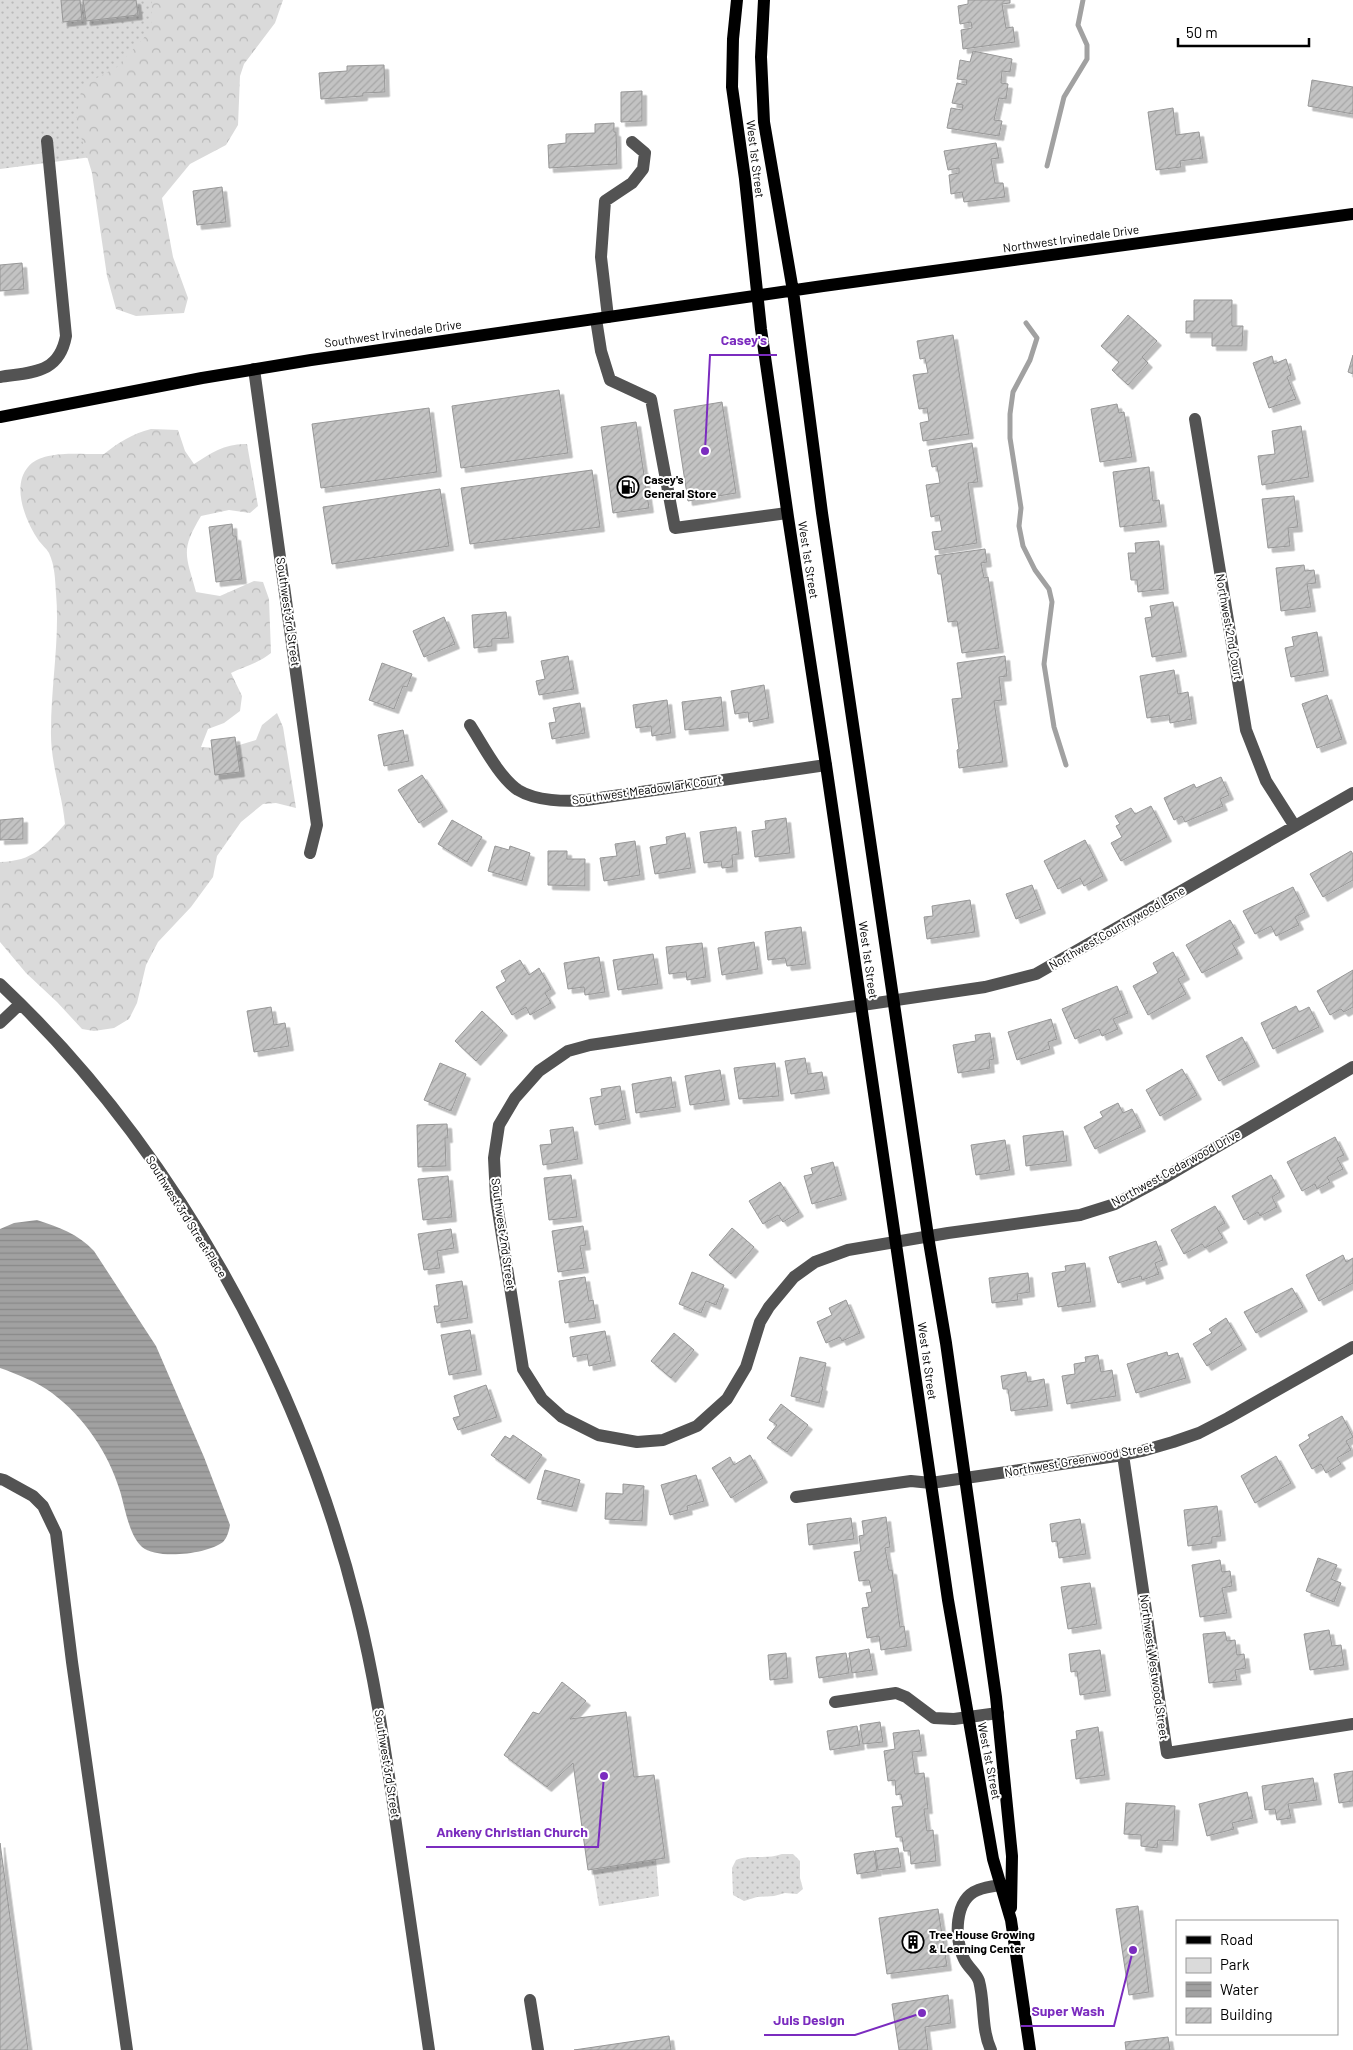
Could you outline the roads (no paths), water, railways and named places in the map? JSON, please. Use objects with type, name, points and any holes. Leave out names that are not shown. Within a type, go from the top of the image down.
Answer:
[{"type":"main road","name":"West 1st Street","points":[[737,0],[732,87],[757,296],[787,512],[826,765],[948,1600],[993,1860],[1011,1920],[1030,2050]]},
{"type":"main road","name":"West 1st Street","points":[[764,0],[761,57],[764,122],[792,291],[806,402],[928,1236],[946,1343],[998,1713],[1012,1856],[1011,1920]]},
{"type":"main road","name":"Northwest Irvinedale Drive","points":[[792,291],[1353,214]]},
{"type":"main road","name":"Southwest Irvinedale Drive","points":[[0,417],[254,370],[792,291]]},
{"type":"street","points":[[0,377],[41,371],[58,358],[64,348],[66,336],[47,142]]},
{"type":"street","points":[[632,142],[645,153],[642,169],[632,182],[605,201],[601,257],[601,351],[610,380],[651,399],[675,528],[787,512]]},
{"type":"street","name":"Southwest 3rd Street","points":[[254,370],[318,825],[310,853]]},
{"type":"street","name":"Northwest 2nd Court","points":[[1195,419],[1246,730],[1266,781],[1294,826]]},
{"type":"street","name":"Southwest Meadowlark Court","points":[[470,726],[500,772],[518,790],[547,799],[586,800],[826,765]]},
{"type":"street","name":"Northwest Countrywood Lane","points":[[860,1005],[985,987],[1036,974],[1353,793]]},
{"type":"street","name":"Southwest 3rd Street Place","points":[[0,984],[61,1046],[158,1168],[234,1293],[266,1355],[320,1483]]},
{"type":"street","points":[[0,1023],[20,1004]]},
{"type":"street","name":"Southwest 2nd Street","points":[[860,1005],[590,1045],[568,1051],[539,1070],[515,1098],[499,1126],[494,1158],[496,1198],[523,1369],[542,1399],[562,1417],[598,1436],[637,1442],[663,1440],[697,1426],[726,1400],[746,1367],[760,1322],[769,1307],[794,1277],[815,1262],[834,1254],[896,1242]]},
{"type":"street","name":"Northwest Cedarwood Drive","points":[[896,1242],[1080,1215],[1115,1204],[1162,1179],[1353,1067]]},
{"type":"street","name":"Northwest Greenwood Street","points":[[796,1497],[911,1482],[931,1483],[1142,1451],[1198,1433],[1258,1402],[1353,1347]]},
{"type":"street","name":"Northwest Westwood Street","points":[[1123,1455],[1167,1753],[1353,1724]]},
{"type":"street","points":[[0,1480],[33,1496],[43,1506],[56,1533],[72,1662],[127,2050]]},
{"type":"street","name":"Southwest 3rd Street","points":[[320,1483],[341,1544],[373,1677],[429,2050]]},
{"type":"street","points":[[835,1702],[896,1693],[906,1697],[934,1718],[946,1720],[998,1713]]},
{"type":"street","points":[[991,2050],[979,1982],[974,1971],[964,1959],[960,1948],[958,1924],[963,1903],[972,1894],[977,1890],[1001,1885]]},
{"type":"street","points":[[530,2000],[538,2050]]},
{"type":"water","points":[[37,1220],[68,1232],[94,1251],[156,1346],[204,1457],[230,1525],[228,1534],[223,1542],[216,1546],[206,1550],[182,1554],[159,1553],[142,1547],[134,1536],[109,1463],[94,1436],[74,1413],[52,1393],[27,1379],[0,1368],[0,1229],[14,1223]]},
{"type":"waterway","points":[[1047,166],[1064,97],[1087,59],[1087,45],[1078,25],[1083,0]]},
{"type":"waterway","points":[[1026,323],[1037,338],[1030,360],[1013,392],[1010,414],[1010,438],[1021,508],[1019,526],[1023,546],[1035,570],[1049,589],[1052,602],[1044,664],[1054,727],[1066,765]]},
{"type":"place","name":"Casey's","points":[[705,451]]},
{"type":"place","name":"Casey's General Store","points":[[628,487]]},
{"type":"place","name":"Ankeny Christian Church","points":[[604,1776]]},
{"type":"place","name":"Tree House Growing & Learning Center","points":[[913,1942]]},
{"type":"place","name":"Super Wash","points":[[1133,1950]]},
{"type":"place","name":"Juls Design","points":[[922,2013]]}]
